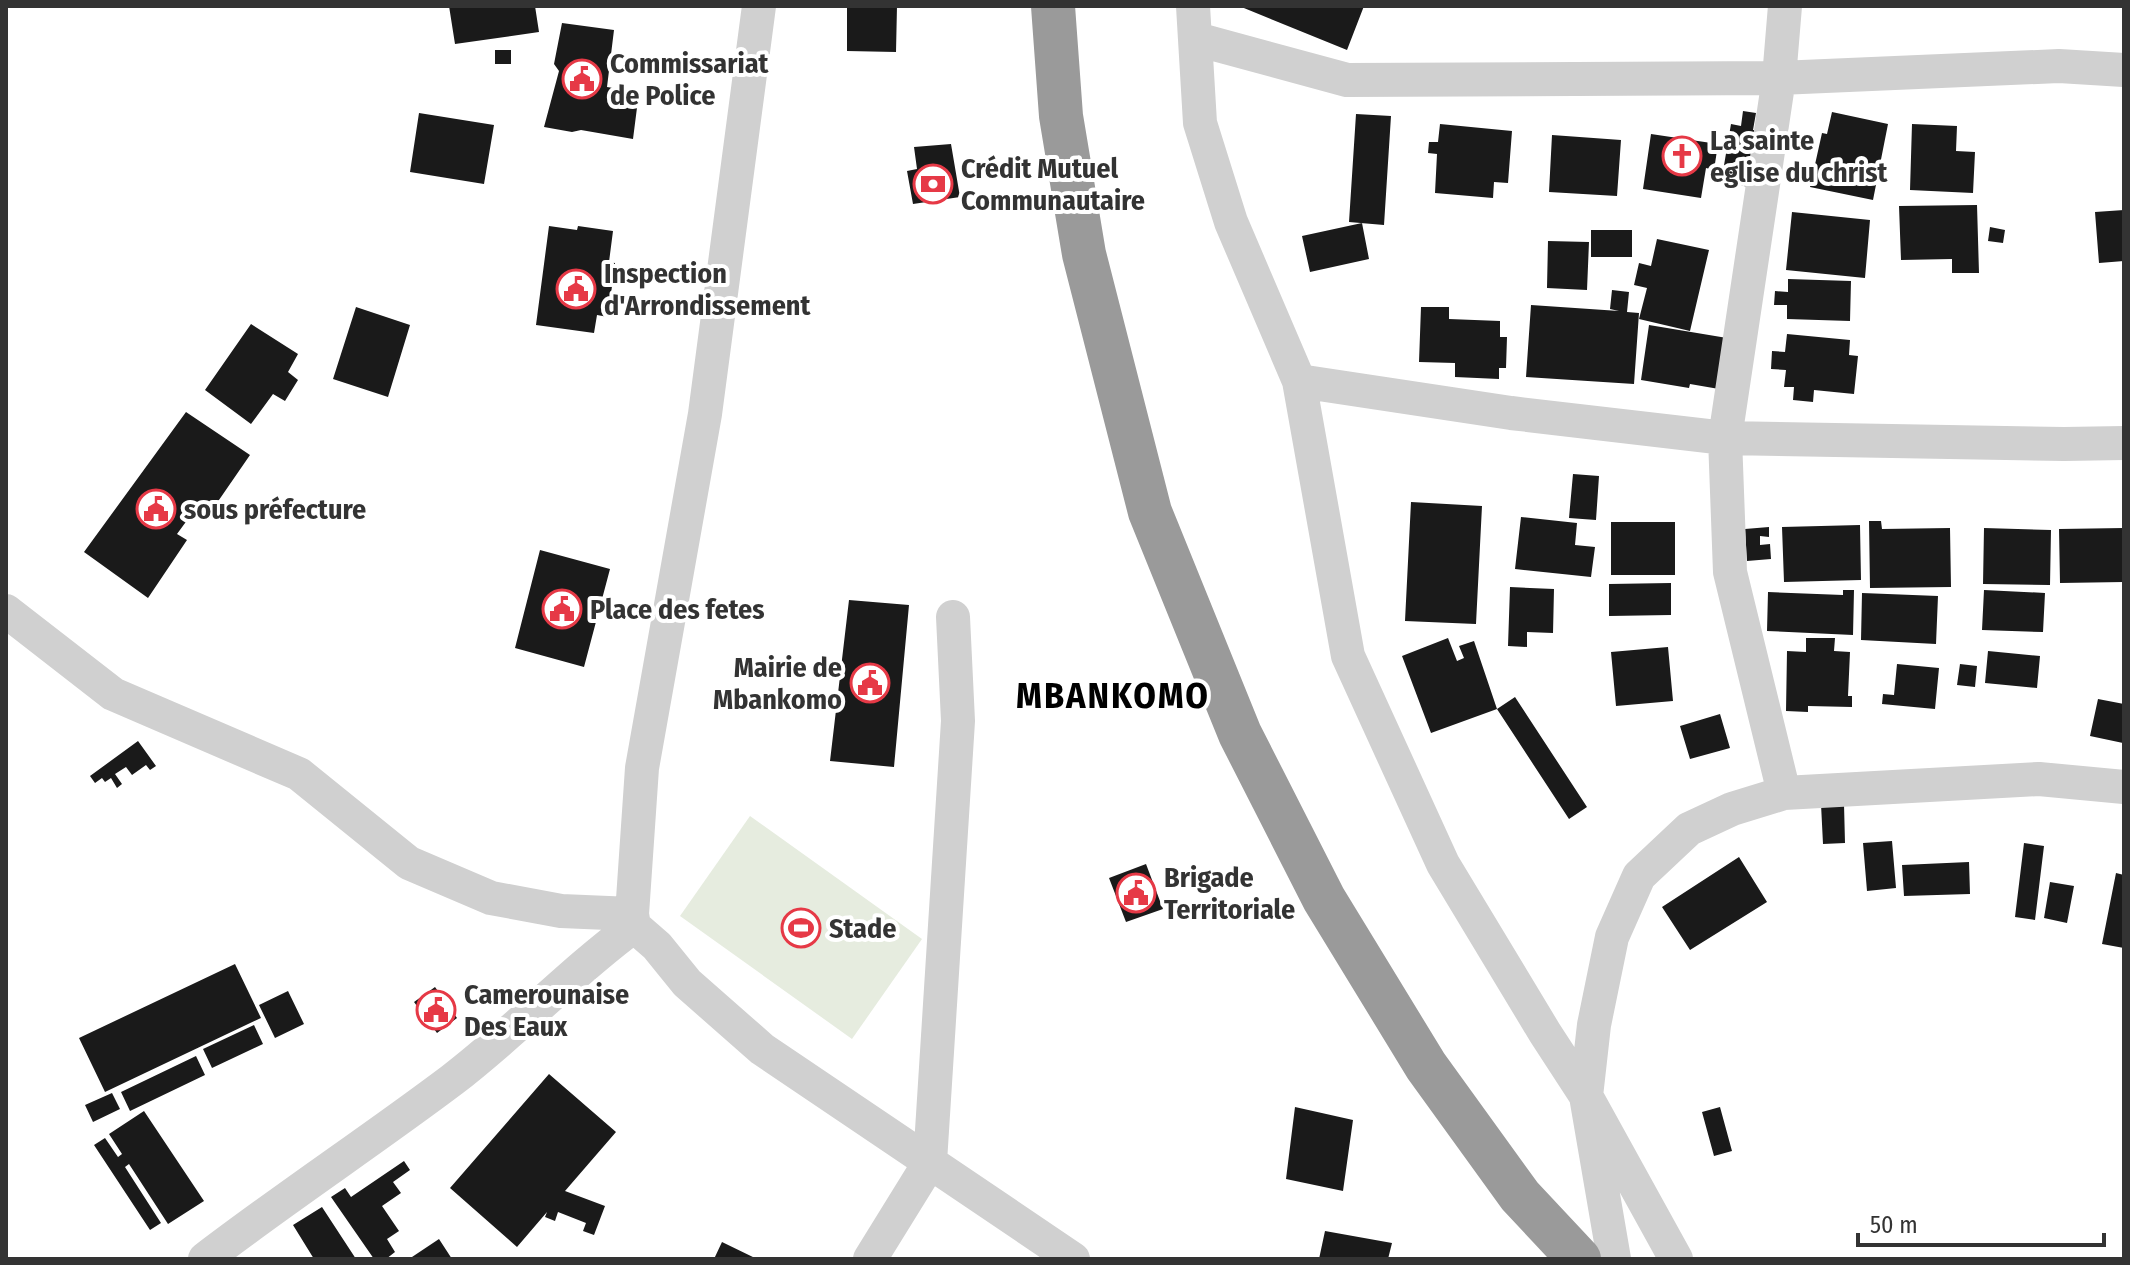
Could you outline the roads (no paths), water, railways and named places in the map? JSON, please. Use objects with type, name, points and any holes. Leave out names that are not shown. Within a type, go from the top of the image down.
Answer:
[{"type":"highway","points":[[1053,6],[1061,116],[1084,254],[1142,482],[1150,512],[1240,734],[1324,899],[1426,1066],[1520,1196],[1579,1259]]},
{"type":"street","points":[[205,1259],[453,1079],[530,1016],[633,920],[642,768],[705,414],[759,6]]},
{"type":"street","points":[[1784,793],[1730,572],[1725,438],[1779,78],[1785,6]]},
{"type":"street","points":[[1676,1259],[1586,1096],[1443,864],[1348,656],[1299,381],[1231,222],[1200,123],[1194,22],[1347,80],[1779,78],[2059,66],[2124,70]]},
{"type":"street","points":[[1299,381],[1511,413],[1725,438],[2124,443]]},
{"type":"street","points":[[6,611],[113,694],[299,774],[409,863],[491,898],[572,913],[633,920],[687,983],[762,1049],[1073,1259]]},
{"type":"street","points":[[870,1259],[930,1162],[958,721],[953,617]]},
{"type":"street","points":[[1614,1259],[1586,1096],[1594,1025],[1612,937],[1639,876],[1689,829],[1732,809],[1784,793],[2039,779],[2124,787]]},
{"type":"place","name":"Commissariat de Police","points":[[582,79]]},
{"type":"place","name":"La sainte eglise du christ","points":[[1682,156]]},
{"type":"place","name":"Crédit Mutuel Communautaire","points":[[933,184]]},
{"type":"place","name":"Inspection d'Arrondissement","points":[[576,289]]},
{"type":"place","name":"sous préfecture","points":[[156,509]]},
{"type":"place","name":"Place des fetes","points":[[562,609]]},
{"type":"place","name":"Mairie de Mbankomo","points":[[870,683]]},
{"type":"place","name":"Brigade Territoriale","points":[[1136,893]]},
{"type":"place","name":"Stade","points":[[801,928]]},
{"type":"place","name":"Camerounaise Des Eaux","points":[[436,1010]]},
{"type":"district","name":"MBANKOMO","points":[[1113,696]]}]
